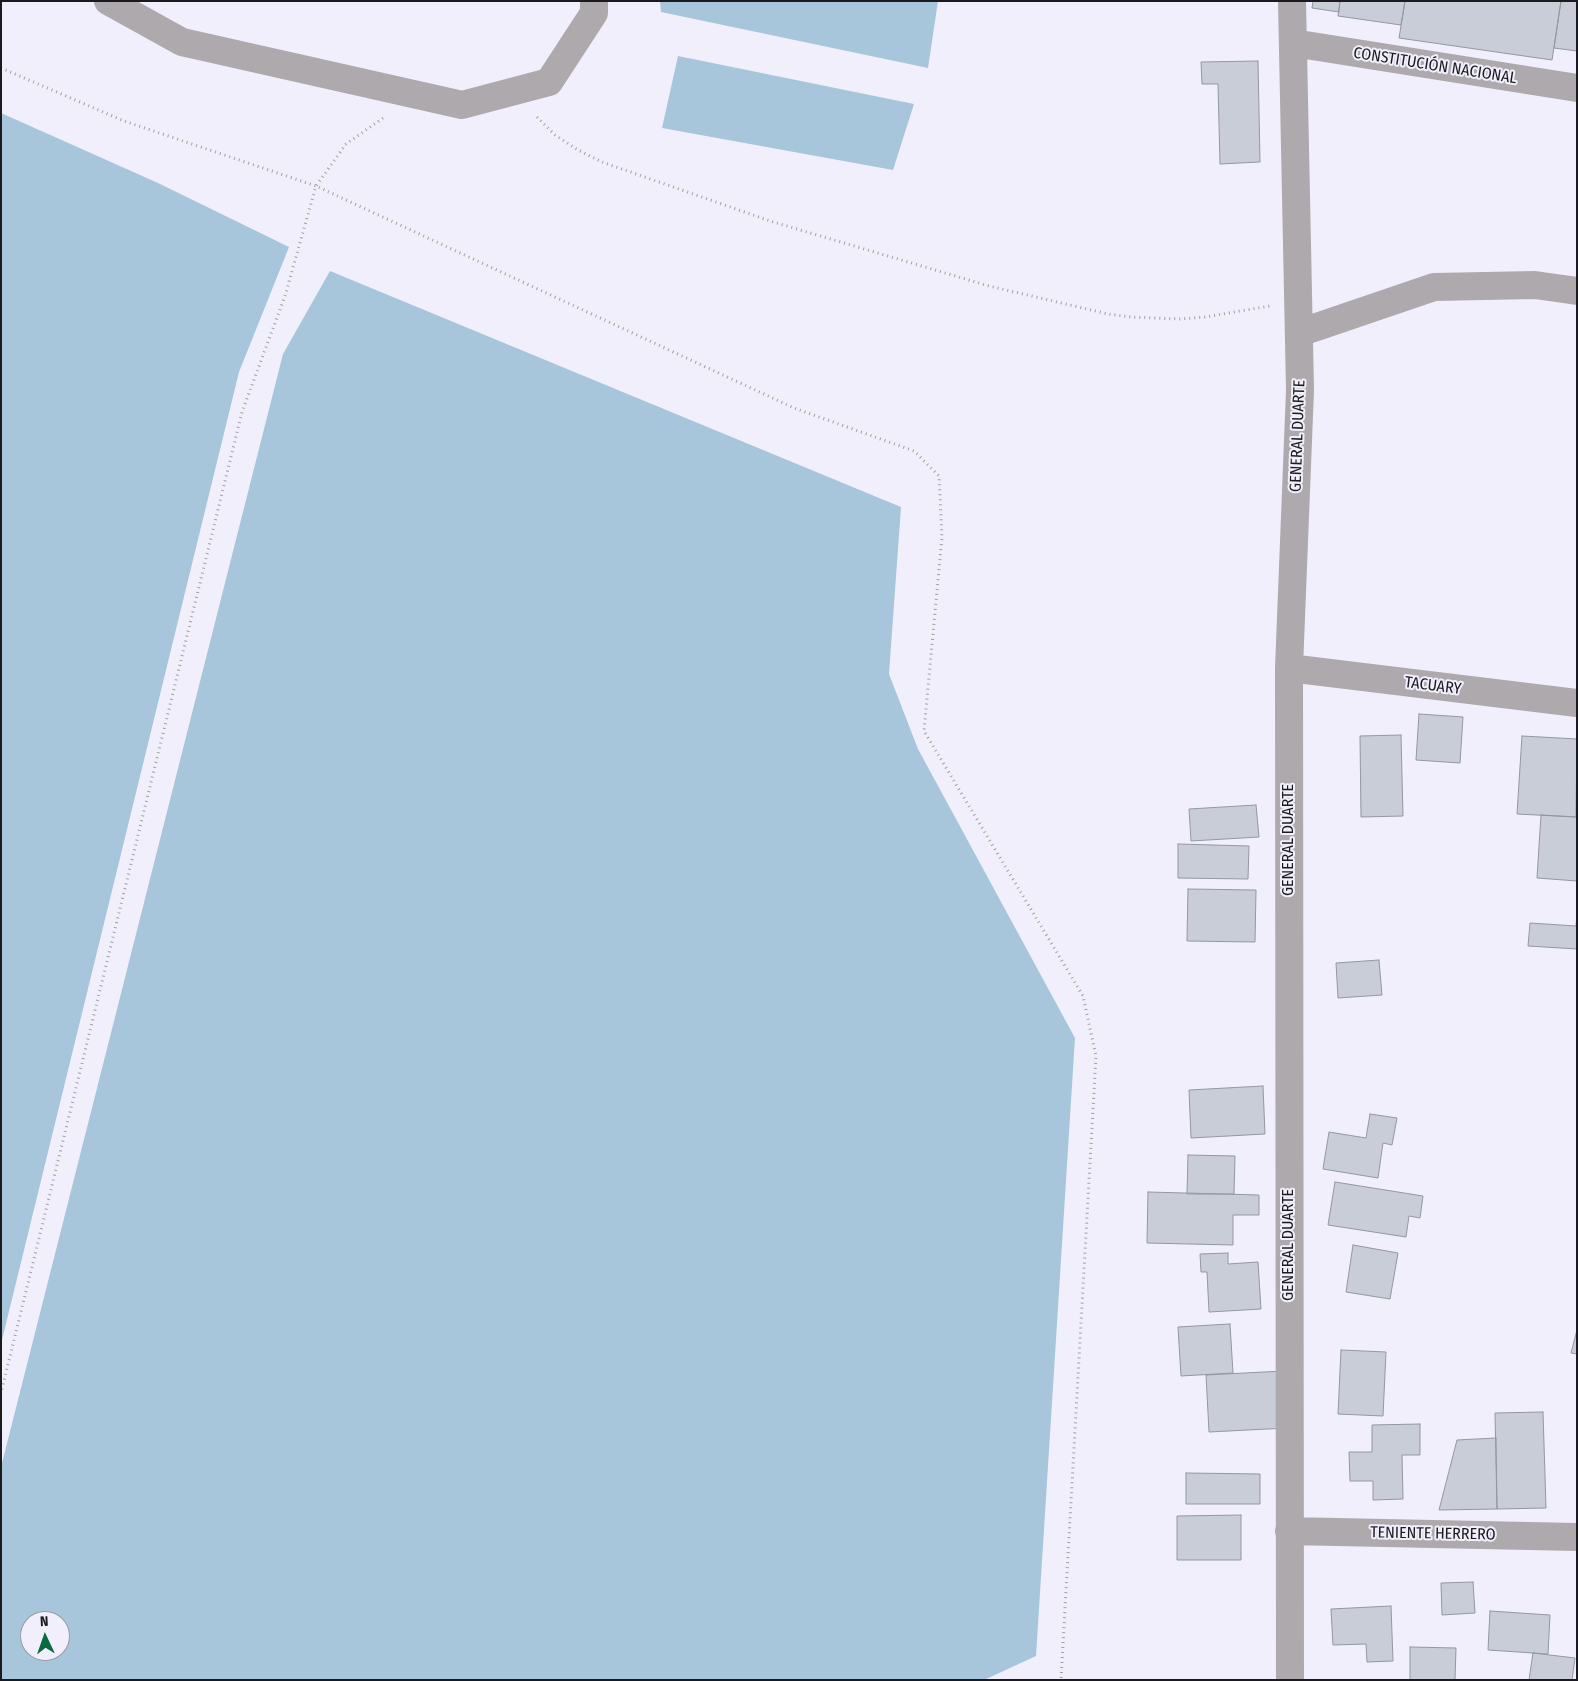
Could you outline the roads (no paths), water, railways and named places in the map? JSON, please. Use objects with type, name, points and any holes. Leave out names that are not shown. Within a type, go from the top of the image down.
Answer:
[{"type":"street","points":[[108,1],[182,42],[462,105],[549,82],[594,13],[594,1]]},
{"type":"street","name":"GENERAL DUARTE","points":[[1290,1680],[1289,668],[1300,390],[1292,1]]},
{"type":"street","name":"CONSTITUCIÓN NACIONAL","points":[[1292,43],[1577,88]]},
{"type":"street","points":[[1299,333],[1434,287],[1535,285],[1577,291]]},
{"type":"street","name":"TACUARY","points":[[1289,668],[1577,703]]},
{"type":"street","name":"TENIENTE HERRERO","points":[[1289,1531],[1577,1537]]},
{"type":"water","points":[[660,1],[938,1],[928,68],[661,12]]},
{"type":"water","points":[[678,56],[914,104],[893,170],[662,128]]},
{"type":"water","points":[[1,113],[158,183],[289,247],[239,372],[1,1344]]},
{"type":"water","points":[[330,271],[901,507],[889,674],[918,749],[1075,1038],[1036,1656],[984,1680],[1,1680],[1,1467],[283,354]]}]
